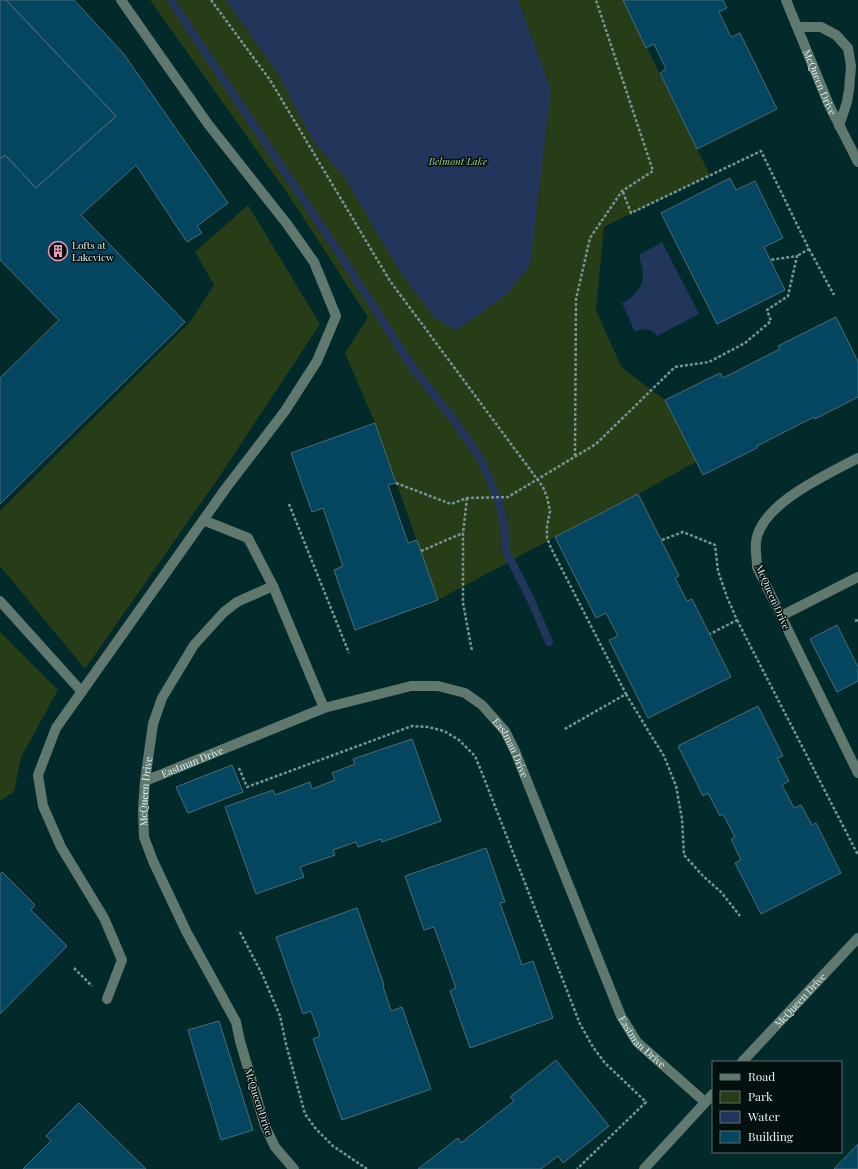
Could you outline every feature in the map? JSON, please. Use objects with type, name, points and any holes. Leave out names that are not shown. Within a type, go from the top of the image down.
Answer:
[{"type":"street","points":[[107,999],[122,960],[104,918],[61,847],[43,806],[38,775],[56,728],[226,488],[285,411],[317,361],[336,316],[314,262],[287,224],[208,124],[121,0]]},
{"type":"street","name":"McQueen Drive","points":[[786,0],[829,105],[858,162]]},
{"type":"street","points":[[797,27],[821,27],[836,35],[848,48],[851,66],[850,90],[839,126]]},
{"type":"street","name":"McQueen Drive","points":[[858,458],[800,490],[781,503],[763,522],[756,541],[757,567],[858,773]]},
{"type":"street","points":[[203,520],[248,538],[273,586],[324,708]]},
{"type":"street","points":[[781,616],[858,577]]},
{"type":"street","name":"McQueen Drive","points":[[273,586],[236,602],[224,612],[194,645],[162,698],[153,724],[145,781],[143,810],[144,837],[153,861],[186,931],[236,1022],[240,1041],[265,1126],[275,1147],[294,1169]]},
{"type":"street","points":[[0,601],[82,692]]},
{"type":"street","name":"Eastman Drive","points":[[145,781],[324,708],[411,686],[438,686],[464,693],[482,705],[505,731],[515,752],[622,1016],[637,1042],[705,1102]]},
{"type":"street","name":"McQueen Drive","points":[[743,1061],[858,938]]},
{"type":"street","points":[[644,1169],[712,1095]]},
{"type":"path","points":[[212,0],[270,80],[390,282],[538,480],[547,497],[550,511],[547,526],[547,538],[551,548],[626,694],[664,756],[676,786],[682,819],[684,855],[704,877],[721,892],[740,916]]},
{"type":"path","points":[[575,456],[576,299],[590,238],[622,192],[653,171],[596,0]]},
{"type":"path","points":[[622,192],[631,213],[761,151],[809,249],[834,295]]},
{"type":"path","points":[[770,260],[797,256],[809,249]]},
{"type":"path","points":[[396,483],[451,504],[467,498],[508,497],[596,444],[674,367],[709,362],[744,343],[771,321],[767,310],[788,296],[797,256]]},
{"type":"path","points":[[467,498],[463,533],[463,603],[472,651]]},
{"type":"path","points":[[289,504],[349,653]]},
{"type":"path","points":[[662,540],[683,532],[715,545],[718,571],[737,620],[858,855]]},
{"type":"path","points":[[421,551],[463,533]]},
{"type":"path","points":[[710,634],[737,620]]},
{"type":"path","points":[[563,730],[626,694]]},
{"type":"path","points":[[239,768],[247,787],[412,726],[428,727],[444,731],[458,740],[475,756],[580,1024],[604,1063],[646,1102],[577,1169]]},
{"type":"path","points":[[240,932],[263,976],[280,1016],[305,1114],[316,1129],[333,1146],[367,1169]]},
{"type":"path","points":[[74,968],[93,988]]},
{"type":"green space","name":"Belmont Lake","points":[[150,0],[623,0],[710,175],[604,227],[596,311],[622,368],[665,400],[696,462],[438,600],[375,423],[345,353],[368,317],[287,193]]},
{"type":"green space","points":[[248,205],[320,324],[217,480],[85,669],[0,566],[0,511],[190,322],[214,285],[195,252]]},
{"type":"green space","points":[[0,632],[58,690],[21,757],[14,792],[0,801]]},
{"type":"water","points":[[226,0],[518,0],[551,90],[530,266],[507,294],[457,330],[436,319],[402,275],[343,175],[313,141],[280,77]]},
{"type":"water","points":[[662,242],[699,314],[657,336],[650,330],[635,332],[622,303],[637,292],[642,283],[643,271],[639,255]]},
{"type":"building","points":[[0,0],[6,0],[116,116],[36,188],[5,155],[0,159]]},
{"type":"building","name":"Lofts at Lakeview","points":[[6,0],[74,0],[123,53],[228,203],[197,226],[202,233],[187,242],[136,165],[81,215],[185,322],[0,504],[0,378],[59,320],[0,260],[0,159],[5,155],[36,188],[116,116]]},
{"type":"building","points":[[623,0],[723,0],[727,8],[719,12],[731,37],[740,33],[777,109],[697,149],[660,73],[666,69],[654,44],[646,48]]},
{"type":"building","points":[[730,178],[736,190],[755,181],[783,238],[764,247],[785,290],[717,324],[661,213]]},
{"type":"building","points":[[836,317],[858,362],[858,397],[815,419],[814,417],[703,475],[665,400],[720,373],[723,378],[780,349],[778,346]]},
{"type":"building","points":[[375,423],[396,483],[388,485],[408,543],[417,540],[438,600],[355,630],[334,570],[343,566],[323,508],[312,512],[291,453]]},
{"type":"building","points":[[638,494],[679,576],[675,578],[687,601],[692,599],[731,677],[648,718],[609,640],[618,636],[606,613],[596,618],[555,537]]},
{"type":"building","points":[[837,625],[858,667],[858,681],[837,692],[810,639]]},
{"type":"building","points":[[758,706],[783,756],[777,758],[789,781],[782,785],[794,808],[801,805],[812,825],[816,823],[841,873],[761,914],[735,863],[741,860],[731,839],[735,837],[723,814],[720,816],[708,793],[703,796],[678,746]]},
{"type":"building","points":[[412,739],[441,821],[382,842],[381,839],[358,847],[356,842],[333,850],[335,855],[300,867],[304,877],[256,894],[225,807],[273,790],[275,795],[310,782],[312,789],[335,780],[332,773],[355,764],[353,759]]},
{"type":"building","points":[[232,765],[243,792],[188,813],[176,787]]},
{"type":"building","points":[[486,848],[505,902],[500,903],[522,965],[533,961],[553,1018],[470,1048],[450,991],[456,988],[434,927],[424,930],[405,876]]},
{"type":"building","points":[[2,872],[35,905],[31,910],[67,946],[0,1014],[0,874]]},
{"type":"building","points":[[357,908],[384,985],[383,986],[391,1011],[402,1007],[431,1089],[342,1120],[313,1039],[320,1036],[311,1011],[303,1014],[276,937]]},
{"type":"building","points":[[219,1021],[253,1130],[221,1140],[188,1030]]},
{"type":"building","points":[[556,1060],[609,1126],[563,1163],[558,1156],[541,1169],[418,1169],[458,1138],[461,1143],[514,1101],[510,1097]]},
{"type":"building","points":[[79,1103],[146,1169],[23,1169],[51,1141],[46,1136]]},
{"type":"building","points":[[858,1144],[858,1169],[834,1169]]},
{"type":"waterway","points":[[171,0],[347,265],[412,367],[451,416],[480,458],[499,502],[504,525],[506,551],[530,598],[549,642]]},
{"type":"place","name":"Lofts at Lakeview","points":[[58,251]]}]
